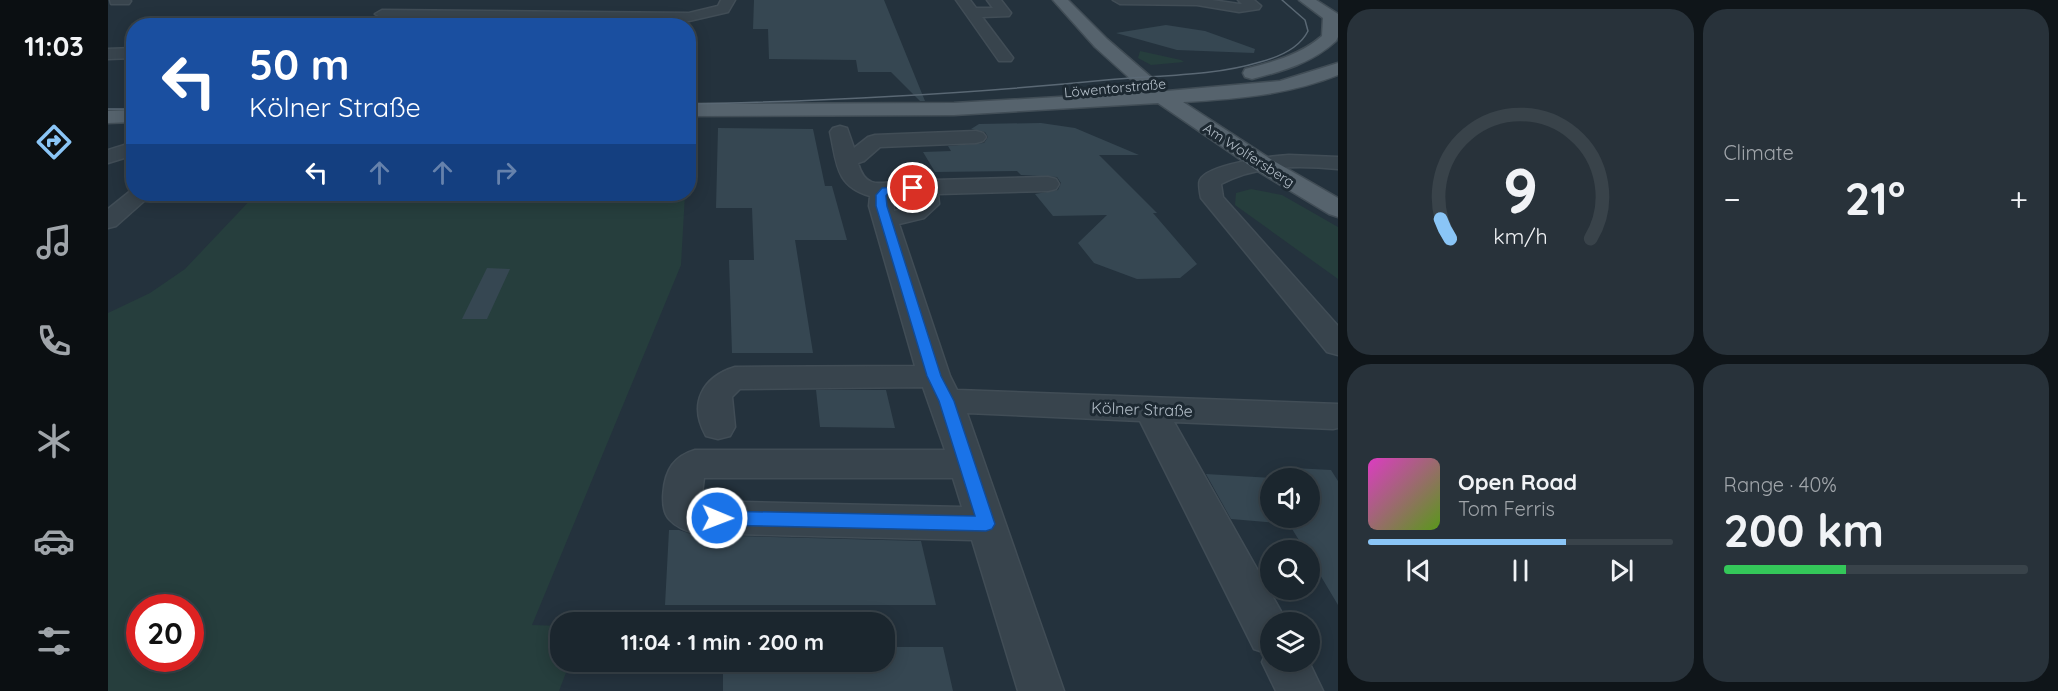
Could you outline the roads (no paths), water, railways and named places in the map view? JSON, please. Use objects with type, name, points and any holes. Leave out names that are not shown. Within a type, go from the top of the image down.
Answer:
[{"type":"main road","name":"Am Wolfersberg","points":[[1060,0],[1101,43],[1155,91],[1264,165],[1338,209]]},
{"type":"main road","name":"Löwentorstraße","points":[[696,110],[954,109],[1096,100],[1155,91],[1286,64],[1316,51],[1334,28],[1306,0]]},
{"type":"main road","name":"Löwentorstraße","points":[[871,108],[1155,91],[1280,87],[1307,81],[1338,69]]},
{"type":"main road","points":[[1096,100],[1166,113],[1203,125]]},
{"type":"main road","points":[[108,117],[126,116]]},
{"type":"street","points":[[393,14],[689,17],[723,9],[728,0]]},
{"type":"street","points":[[968,6],[1004,13],[994,0]]},
{"type":"street","points":[[1120,0],[1199,2],[1212,6],[1235,8],[1254,6],[1245,0]]},
{"type":"street","points":[[1140,1],[1156,14]]},
{"type":"street","points":[[968,6],[1005,58]]},
{"type":"street","points":[[108,54],[126,53]]},
{"type":"street","points":[[840,132],[855,183],[882,192],[891,189],[1048,184]]},
{"type":"street","points":[[847,160],[857,157],[876,141],[976,137]]},
{"type":"street","points":[[108,157],[126,151]]},
{"type":"street","points":[[1338,163],[1296,161],[1264,165],[1229,171],[1210,181],[1212,198],[1338,345]]},
{"type":"street","points":[[955,205],[1018,205],[1027,202],[1028,198],[1017,185]]},
{"type":"street","points":[[886,220],[916,213],[927,204],[929,198],[926,188]]},
{"type":"street","points":[[882,192],[881,206],[940,389],[1044,689]]},
{"type":"street","points":[[108,221],[132,201]]},
{"type":"street","name":"Kölner Straße","points":[[718,427],[717,388],[722,383],[735,378],[940,389],[1152,410],[1338,416]]},
{"type":"street","points":[[1152,410],[1260,615]]},
{"type":"street","points":[[967,464],[695,464],[685,474],[682,508],[694,517],[986,524]]},
{"type":"street","points":[[1290,672],[1300,691]]},
{"type":"tram line","points":[[696,104],[950,93],[1183,75],[1241,67],[1274,58],[1288,51],[1299,43],[1308,31],[1305,20],[1282,0]]},
{"type":"tram line","points":[[108,109],[126,109]]}]
